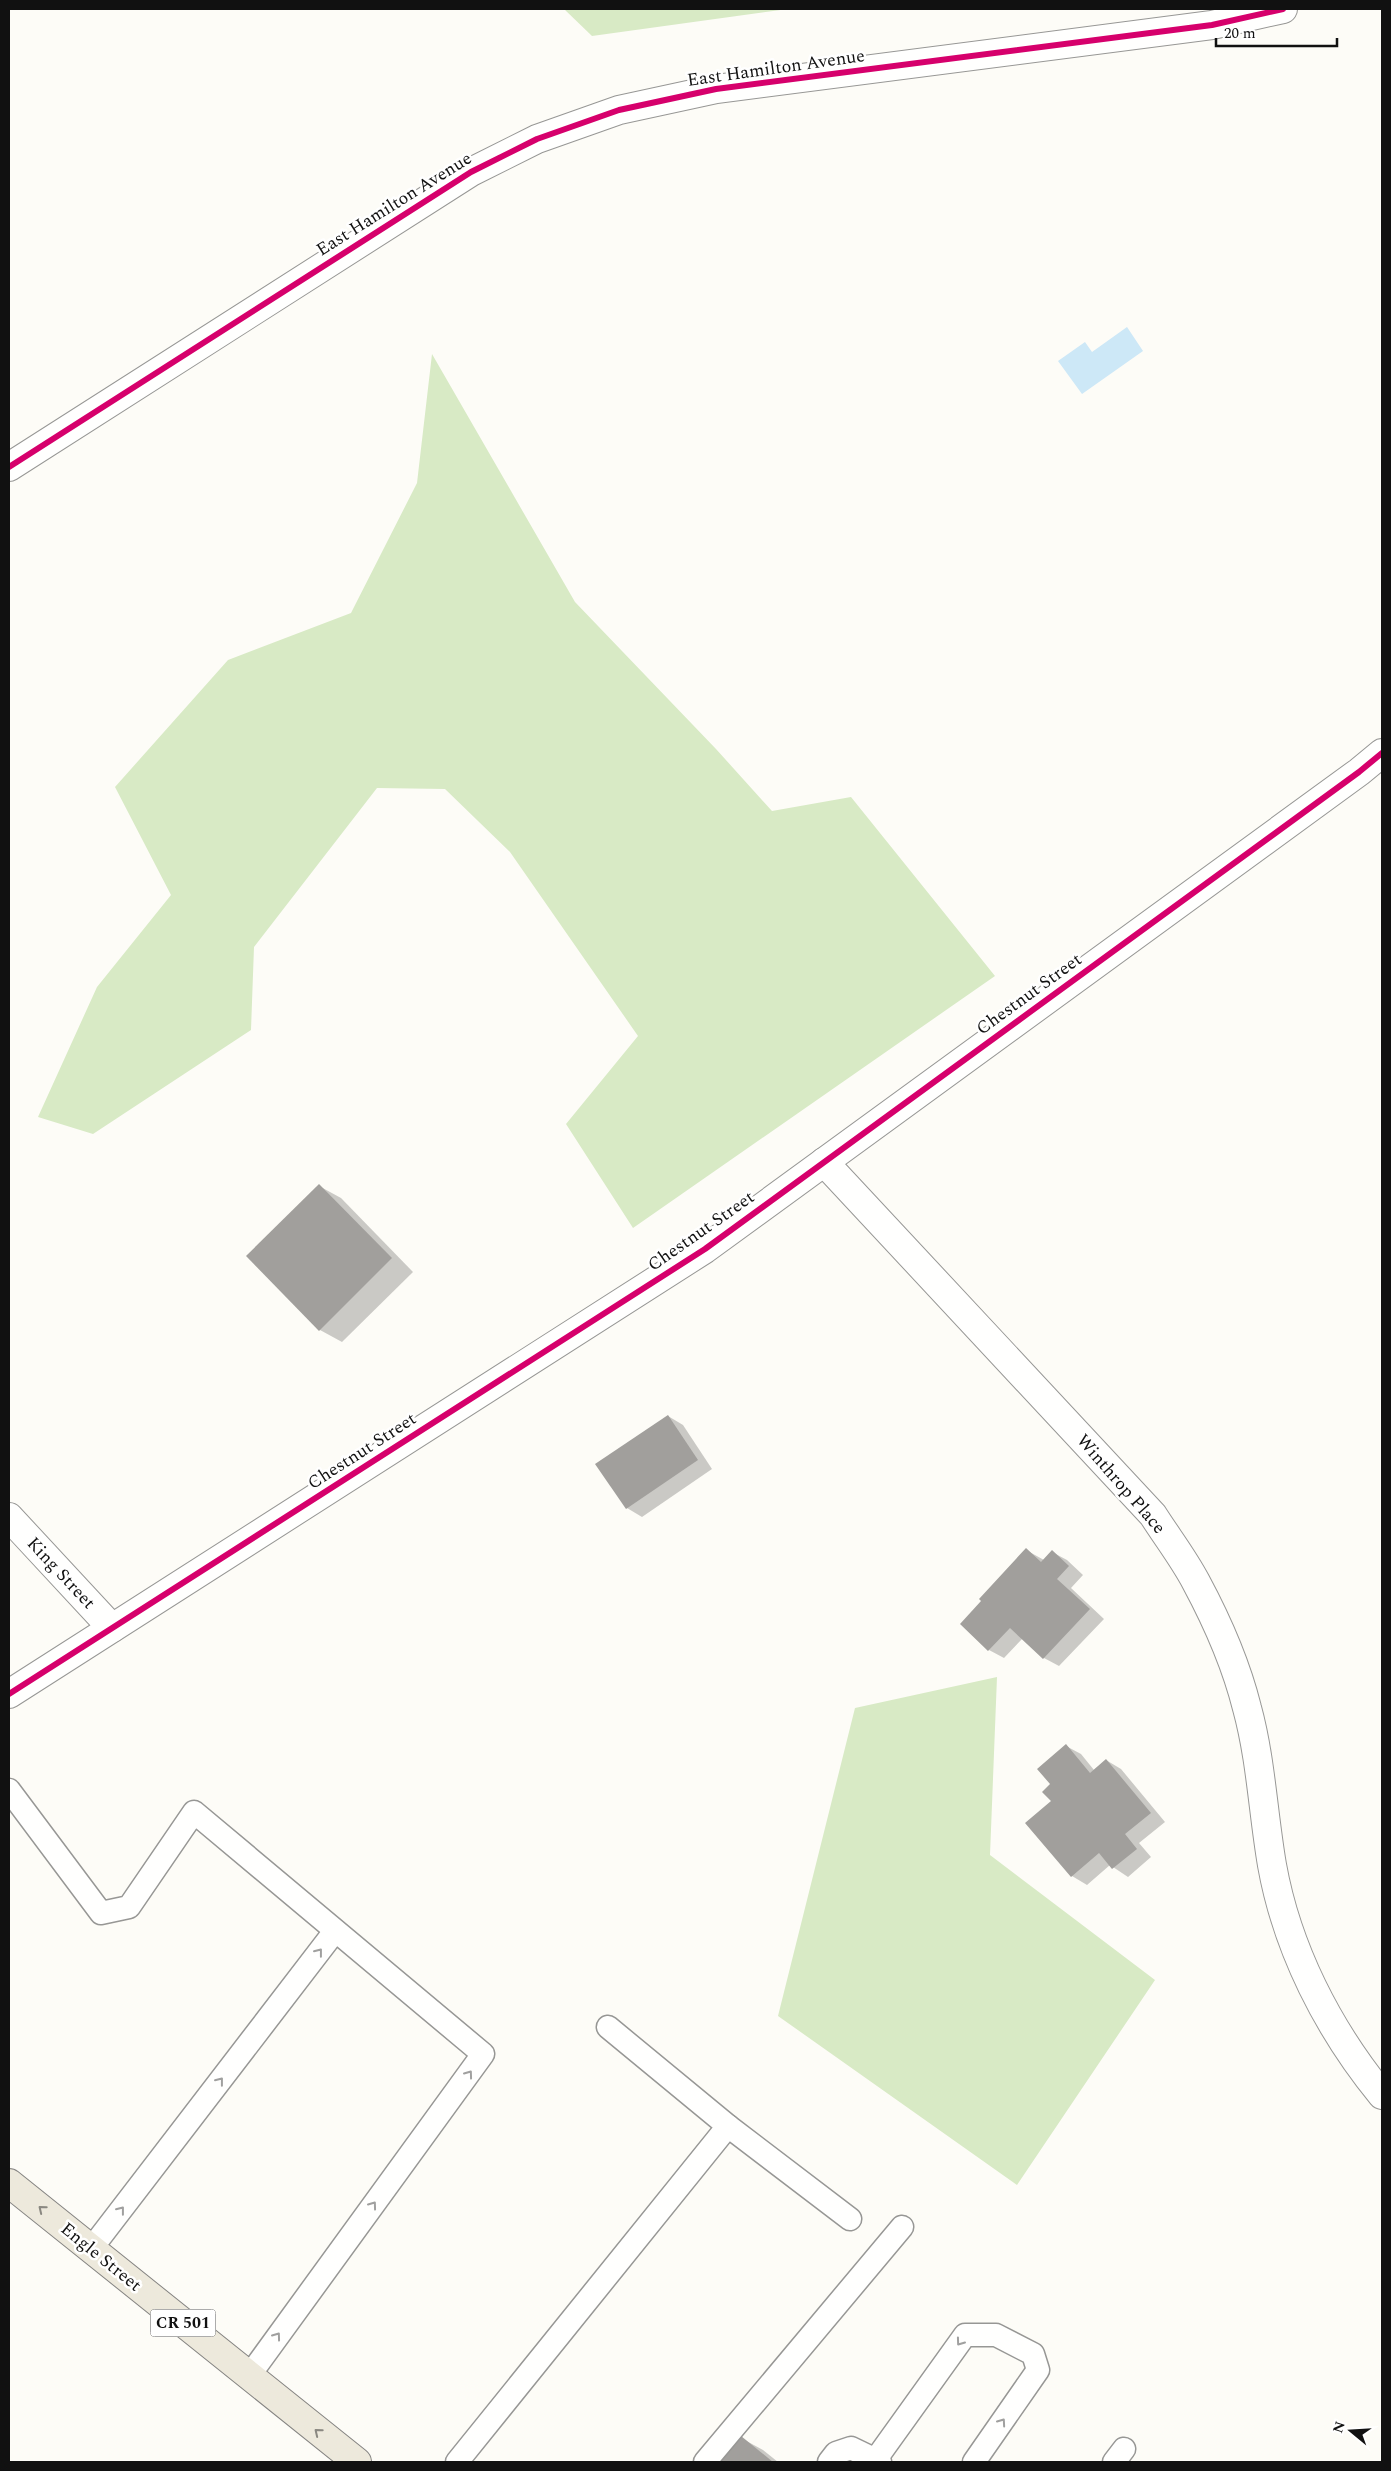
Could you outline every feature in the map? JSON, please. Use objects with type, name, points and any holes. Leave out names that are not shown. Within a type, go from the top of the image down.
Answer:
[{"type":"main road","name":"Engle Street","points":[[9,2183],[356,2462]]},
{"type":"street","name":"East Hamilton Avenue","points":[[9,467],[471,172],[555,132],[619,110],[716,89],[1212,25],[1283,9]]},
{"type":"street","name":"Chestnut Street","points":[[9,1694],[705,1249],[1382,753]]},
{"type":"street","name":"Winthrop Place","points":[[824,1162],[1153,1515],[1196,1581],[1225,1643],[1247,1708],[1263,1795],[1272,1866],[1291,1936],[1319,2001],[1356,2063],[1382,2095]]},
{"type":"street","name":"King Street","points":[[9,1517],[112,1628]]},
{"type":"lane","points":[[9,1790],[101,1914],[129,1907],[194,1812],[483,2054],[248,2376]]},
{"type":"lane","points":[[91,2249],[335,1931]]},
{"type":"lane","points":[[608,2027],[728,2126],[850,2219]]},
{"type":"lane","points":[[457,2462],[728,2126]]},
{"type":"lane","points":[[705,2462],[902,2227]]},
{"type":"lane","points":[[829,2462],[836,2453],[851,2448],[878,2460],[965,2335],[996,2335],[1033,2354],[1038,2370],[974,2462]]},
{"type":"green space","points":[[564,9],[788,9],[592,36]]},
{"type":"green space","points":[[432,354],[575,602],[716,749],[772,811],[851,797],[995,976],[633,1228],[566,1124],[638,1036],[510,852],[445,789],[377,788],[254,947],[251,1030],[93,1134],[38,1117],[97,987],[171,895],[115,787],[228,660],[351,613],[417,483]]},
{"type":"green space","points":[[997,1677],[990,1855],[1155,1980],[1017,2185],[778,2016],[855,1708]]},
{"type":"water","points":[[1127,327],[1143,351],[1082,394],[1058,361],[1085,342],[1092,352]]},
{"type":"building","points":[[319,1184],[392,1258],[319,1331],[246,1256]]},
{"type":"building","points":[[668,1415],[698,1460],[626,1509],[595,1464]]},
{"type":"building","points":[[1026,1548],[1041,1562],[1052,1550],[1069,1566],[1057,1579],[1090,1609],[1043,1659],[1010,1628],[988,1651],[960,1624],[981,1601],[979,1599]]},
{"type":"building","points":[[1066,1744],[1090,1773],[1106,1759],[1151,1813],[1125,1834],[1137,1849],[1112,1869],[1099,1853],[1071,1877],[1025,1823],[1051,1801],[1042,1792],[1050,1784],[1037,1769]]},
{"type":"building","points":[[741,2436],[773,2462],[720,2462]]},
{"type":"cycle path","points":[[9,467],[471,172],[537,139],[619,110],[716,89],[1212,25],[1283,9]]},
{"type":"cycle path","points":[[9,1694],[705,1249],[1359,772],[1382,753]]}]
